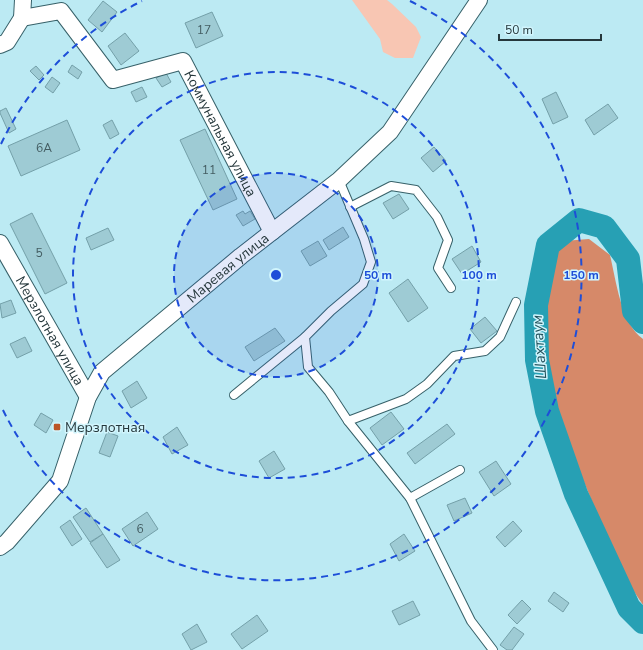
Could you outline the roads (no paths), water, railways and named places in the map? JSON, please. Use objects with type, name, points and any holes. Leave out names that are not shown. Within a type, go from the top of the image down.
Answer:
[{"type":"street","points":[[0,45],[6,42],[22,18],[23,0]]},
{"type":"street","name":"Маревая улица","points":[[0,548],[8,542],[60,481],[88,397],[102,372],[272,232],[339,180],[390,132],[479,0]]},
{"type":"street","name":"Коммунальная улица","points":[[22,18],[61,11],[113,80],[183,61],[272,232]]},
{"type":"street","name":"Мерзлотная улица","points":[[0,243],[88,397]]},
{"type":"lane","points":[[234,395],[305,336],[331,311],[363,284],[371,262],[364,238],[339,180]]},
{"type":"lane","points":[[350,207],[391,186],[416,190],[437,217],[448,240],[438,268],[451,288]]},
{"type":"lane","points":[[348,421],[406,399],[427,384],[454,356],[485,351],[500,337],[516,302]]},
{"type":"lane","points":[[305,336],[308,368],[329,392],[348,421],[410,498],[471,621],[493,650]]},
{"type":"lane","points":[[410,498],[460,470]]},
{"type":"waterway","name":"Шахтаум","points":[[643,322],[634,311],[628,259],[604,227],[579,220],[548,245],[536,305],[537,360],[547,411],[576,494],[629,608],[643,622]]},
{"type":"place","name":"Мерзлотная","points":[[57,427]]}]
